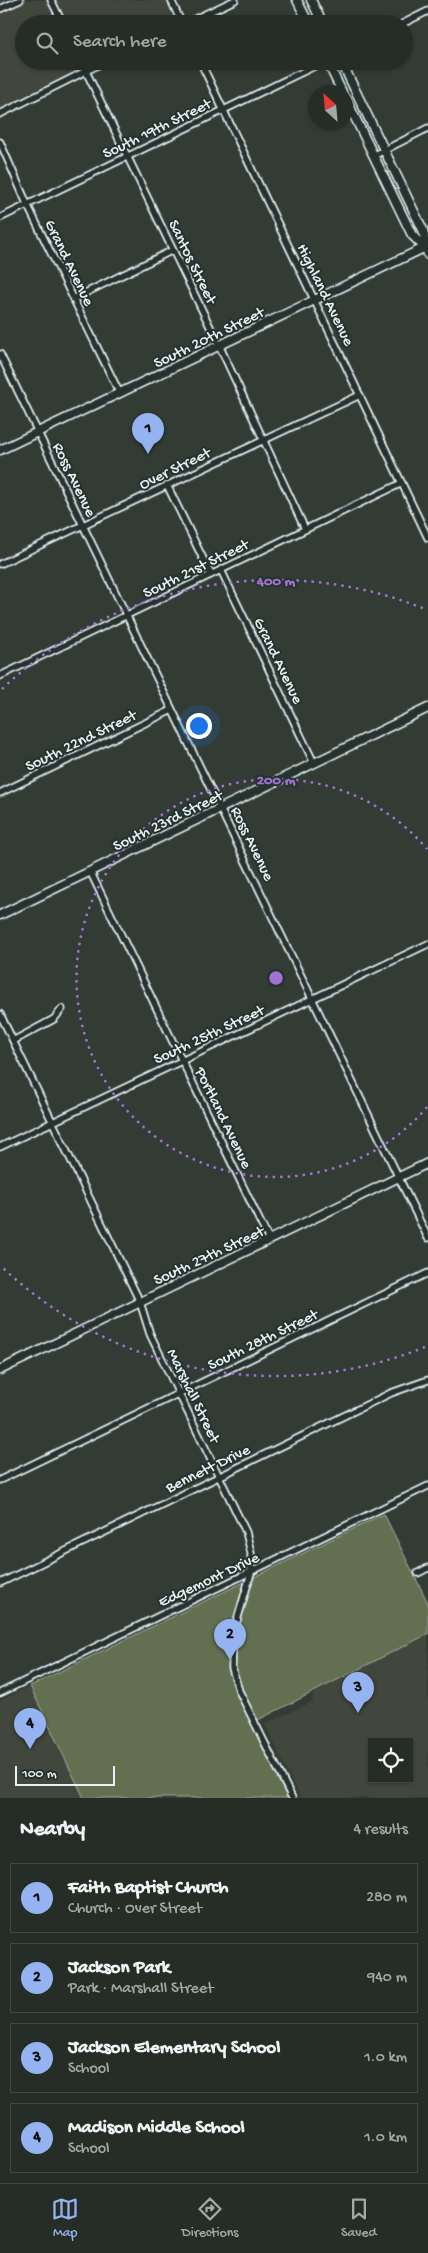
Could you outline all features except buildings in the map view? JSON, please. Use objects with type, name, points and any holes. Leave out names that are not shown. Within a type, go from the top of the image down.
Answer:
[{"type":"street","points":[[0,10],[20,0]]},
{"type":"street","points":[[52,0],[59,15]]},
{"type":"street","points":[[171,0],[178,15]]},
{"type":"street","points":[[202,15],[235,0]]},
{"type":"street","points":[[297,0],[304,15]]},
{"type":"street","points":[[311,0],[318,15]]},
{"type":"street","points":[[413,18],[428,11]]},
{"type":"street","name":"Highland Avenue","points":[[204,70],[428,538]]},
{"type":"street","name":"South 19th Street","points":[[0,218],[307,70]]},
{"type":"street","points":[[331,70],[338,85]]},
{"type":"street","points":[[345,70],[423,230],[427,250]]},
{"type":"street","points":[[0,114],[86,71]]},
{"type":"street","name":"Santos Street","points":[[86,71],[219,345],[305,529]]},
{"type":"street","points":[[353,114],[412,235],[427,250]]},
{"type":"street","points":[[373,156],[428,128]]},
{"type":"street","name":"Grand Avenue","points":[[0,142],[120,394]]},
{"type":"street","points":[[74,299],[173,250]]},
{"type":"street","name":"South 20th Street","points":[[0,450],[314,300],[427,250]]},
{"type":"street","name":"Ross Avenue","points":[[0,354],[428,1238]]},
{"type":"street","name":"Over Street","points":[[0,564],[360,395]]},
{"type":"street","name":"South 21st Street","points":[[0,676],[402,483]]},
{"type":"street","points":[[167,485],[211,575]]},
{"type":"street","name":"Grand Avenue","points":[[221,570],[314,763]]},
{"type":"street","name":"South 23rd Street","points":[[0,915],[428,708]]},
{"type":"street","name":"South 22nd Street","points":[[0,792],[172,710]]},
{"type":"street","name":"Portland Avenue","points":[[90,871],[269,1240]]},
{"type":"street","name":"South 25th Street","points":[[0,1147],[428,944]]},
{"type":"street","points":[[13,1041],[54,1019],[62,1009]]},
{"type":"street","name":"Marshall Street","points":[[0,1014],[140,1302],[150,1334],[246,1532],[251,1553],[251,1573],[233,1634],[232,1668],[239,1691],[292,1798]]},
{"type":"street","name":"South 27th Street","points":[[0,1370],[428,1163]]},
{"type":"street","name":"South 28th Street","points":[[0,1480],[428,1273]]},
{"type":"street","name":"Bennett Drive","points":[[0,1583],[391,1394],[428,1380]]},
{"type":"street","name":"Edgemont Drive","points":[[0,1693],[428,1486]]},
{"type":"street","points":[[418,1573],[428,1568]]},
{"type":"shaded area","points":[[0,0],[166,0],[173,15],[15,15],[15,70],[78,70],[0,109]]},
{"type":"shaded area","points":[[428,1634],[428,1798],[300,1798],[265,1724],[312,1702],[314,1692]]},
{"type":"shaded area","points":[[30,1686],[84,1798],[0,1798],[0,1701]]},
{"type":"green space","points":[[384,1514],[428,1603],[428,1634],[252,1723],[287,1798],[84,1798],[30,1686]]},
{"type":"place","name":"Faith Baptist Church","points":[[148,454]]},
{"type":"place","name":"Jackson Park","points":[[230,1660]]},
{"type":"place","name":"Jackson Elementary School","points":[[358,1713]]},
{"type":"place","name":"Madison Middle School","points":[[30,1749]]}]
